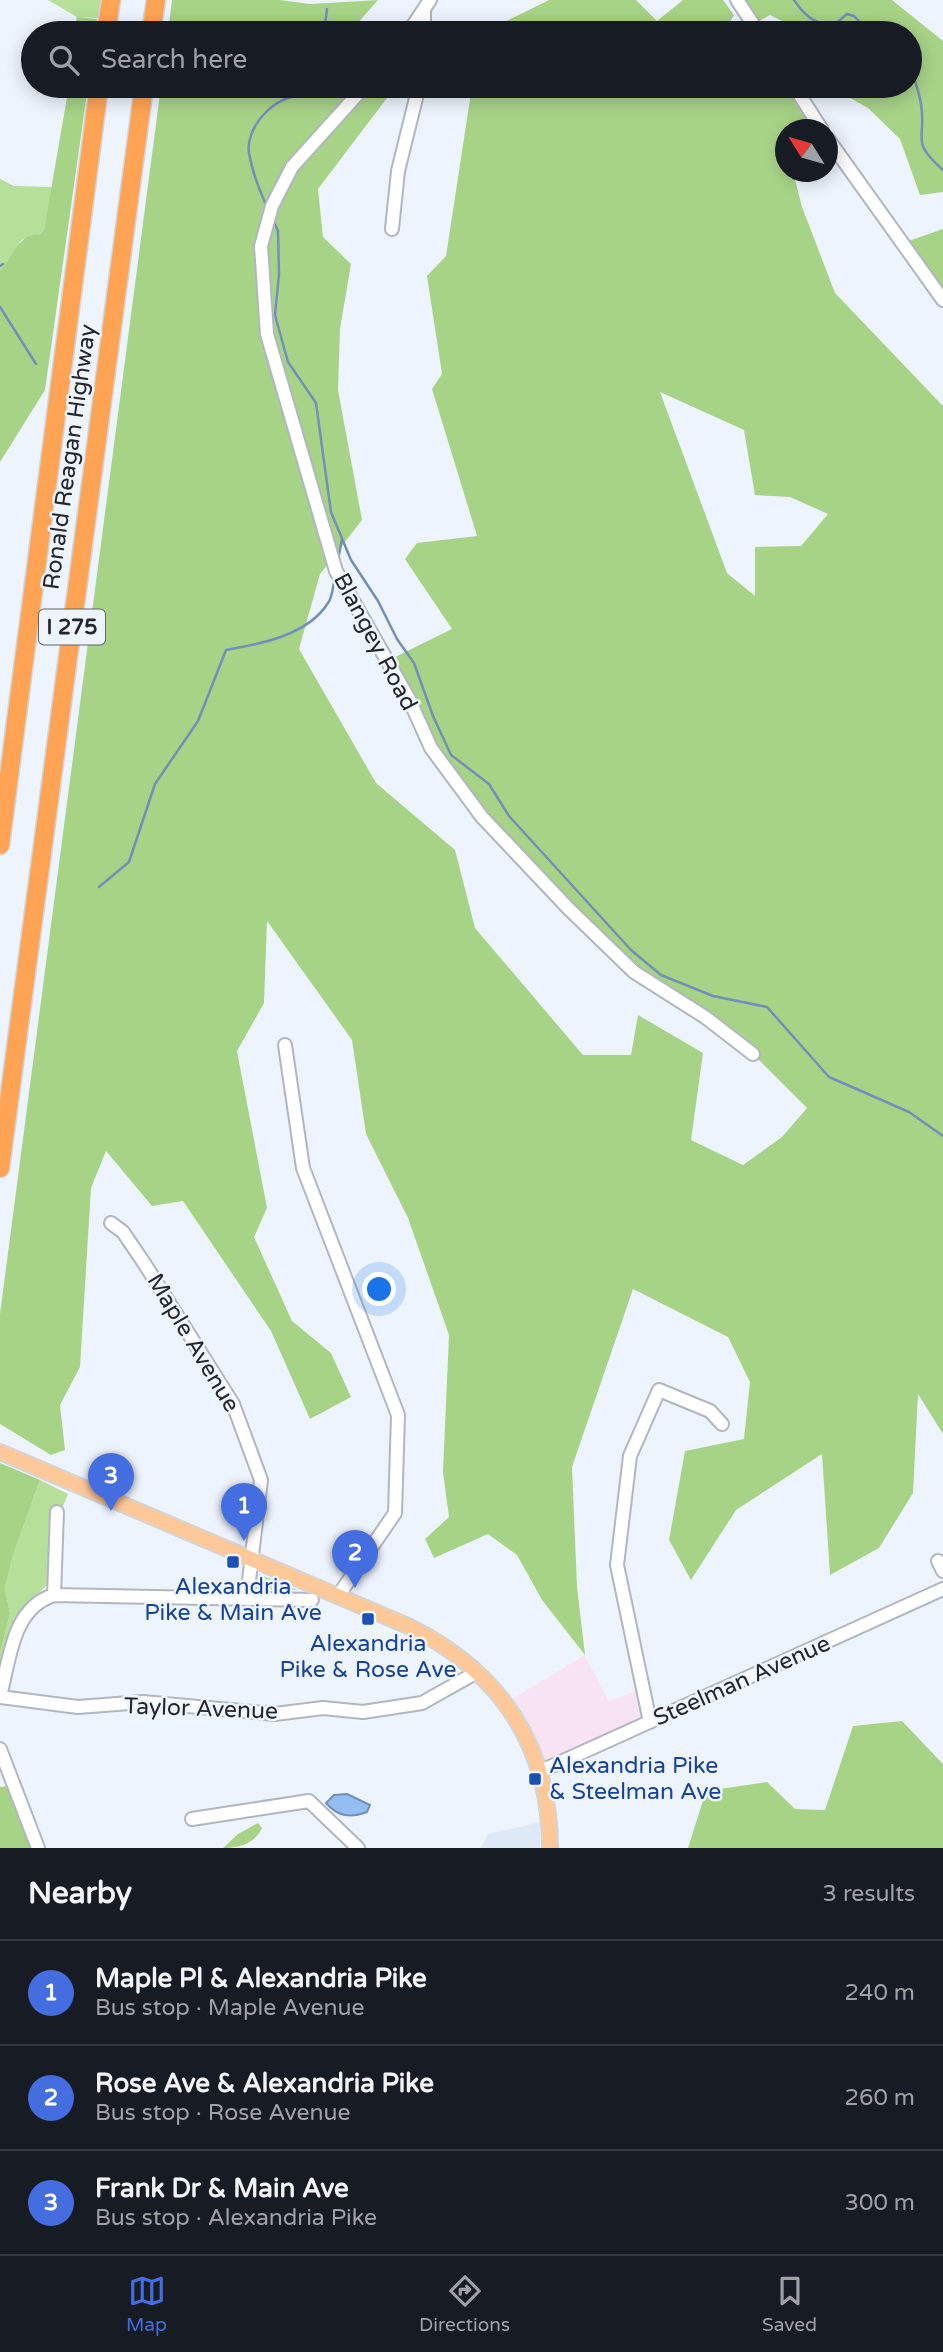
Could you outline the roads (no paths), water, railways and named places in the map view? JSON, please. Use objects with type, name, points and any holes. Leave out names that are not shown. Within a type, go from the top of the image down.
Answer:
[{"type":"highway","points":[[108,21],[111,0]]},
{"type":"highway","points":[[153,21],[156,0]]},
{"type":"highway","name":"Ronald Reagan Highway","points":[[0,845],[97,98]]},
{"type":"highway","name":"Ronald Reagan Highway","points":[[0,1168],[142,98]]},
{"type":"main road","points":[[0,1452],[426,1634],[477,1672],[520,1724],[541,1771],[547,1797],[550,1848]]},
{"type":"street","points":[[737,0],[752,21]]},
{"type":"street","points":[[416,21],[427,6]]},
{"type":"street","name":"Blangey Road","points":[[354,98],[292,167],[272,206],[261,246],[267,334],[336,571],[409,699],[431,748],[482,817],[569,909],[634,972],[705,1017],[753,1054]]},
{"type":"street","points":[[392,229],[398,171],[416,98]]},
{"type":"street","points":[[802,98],[815,119]]},
{"type":"street","points":[[838,156],[943,300]]},
{"type":"street","points":[[285,1045],[303,1168],[398,1415],[396,1513],[338,1596]]},
{"type":"street","name":"Maple Avenue","points":[[111,1223],[123,1232],[144,1263],[235,1409],[261,1480],[247,1597]]},
{"type":"street","points":[[650,1722],[617,1565],[630,1456],[659,1390],[710,1411],[722,1423]]},
{"type":"street","points":[[54,1595],[57,1511]]},
{"type":"street","name":"Steelman Avenue","points":[[541,1771],[943,1590]]},
{"type":"street","points":[[0,1697],[23,1616],[38,1600],[54,1595],[312,1600]]},
{"type":"street","name":"Taylor Avenue","points":[[0,1697],[78,1707],[143,1702],[275,1714],[323,1708],[363,1712],[422,1703],[477,1672]]},
{"type":"street","points":[[0,1749],[38,1848]]},
{"type":"street","points":[[192,1819],[303,1800],[313,1803],[358,1848]]},
{"type":"water","points":[[347,1794],[370,1805],[367,1812],[345,1815],[326,1803],[334,1795]]},
{"type":"waterway","points":[[794,0],[806,15],[815,21]]},
{"type":"waterway","points":[[326,21],[327,9]]},
{"type":"waterway","points":[[839,21],[847,14],[859,21]]},
{"type":"waterway","points":[[266,205],[252,166],[249,142],[259,120],[267,111],[287,98]]},
{"type":"waterway","points":[[920,98],[923,145],[943,170]]},
{"type":"waterway","points":[[274,222],[278,231],[279,274],[275,315],[288,362],[316,403],[331,512],[351,560],[414,663],[433,716],[451,755],[489,784],[509,816],[631,950],[661,975],[713,996],[767,1007],[829,1077],[909,1112],[943,1136]]},
{"type":"waterway","points":[[0,307],[36,364]]},
{"type":"waterway","points":[[338,560],[342,539]]},
{"type":"waterway","points":[[99,887],[129,862],[155,784],[198,721],[226,650],[268,641],[309,623],[330,600],[335,576]]},
{"type":"place","name":"Frank Dr & Main Ave","points":[[111,1511]]},
{"type":"place","name":"Maple Pl & Alexandria Pike","points":[[244,1541]]},
{"type":"place","name":"Alexandria Pike & Main Ave","points":[[233,1562]]},
{"type":"place","name":"Rose Ave & Alexandria Pike","points":[[355,1588]]},
{"type":"place","name":"Alexandria Pike & Rose Ave","points":[[368,1619]]},
{"type":"place","name":"Alexandria Pike & Steelman Ave","points":[[535,1779]]}]
